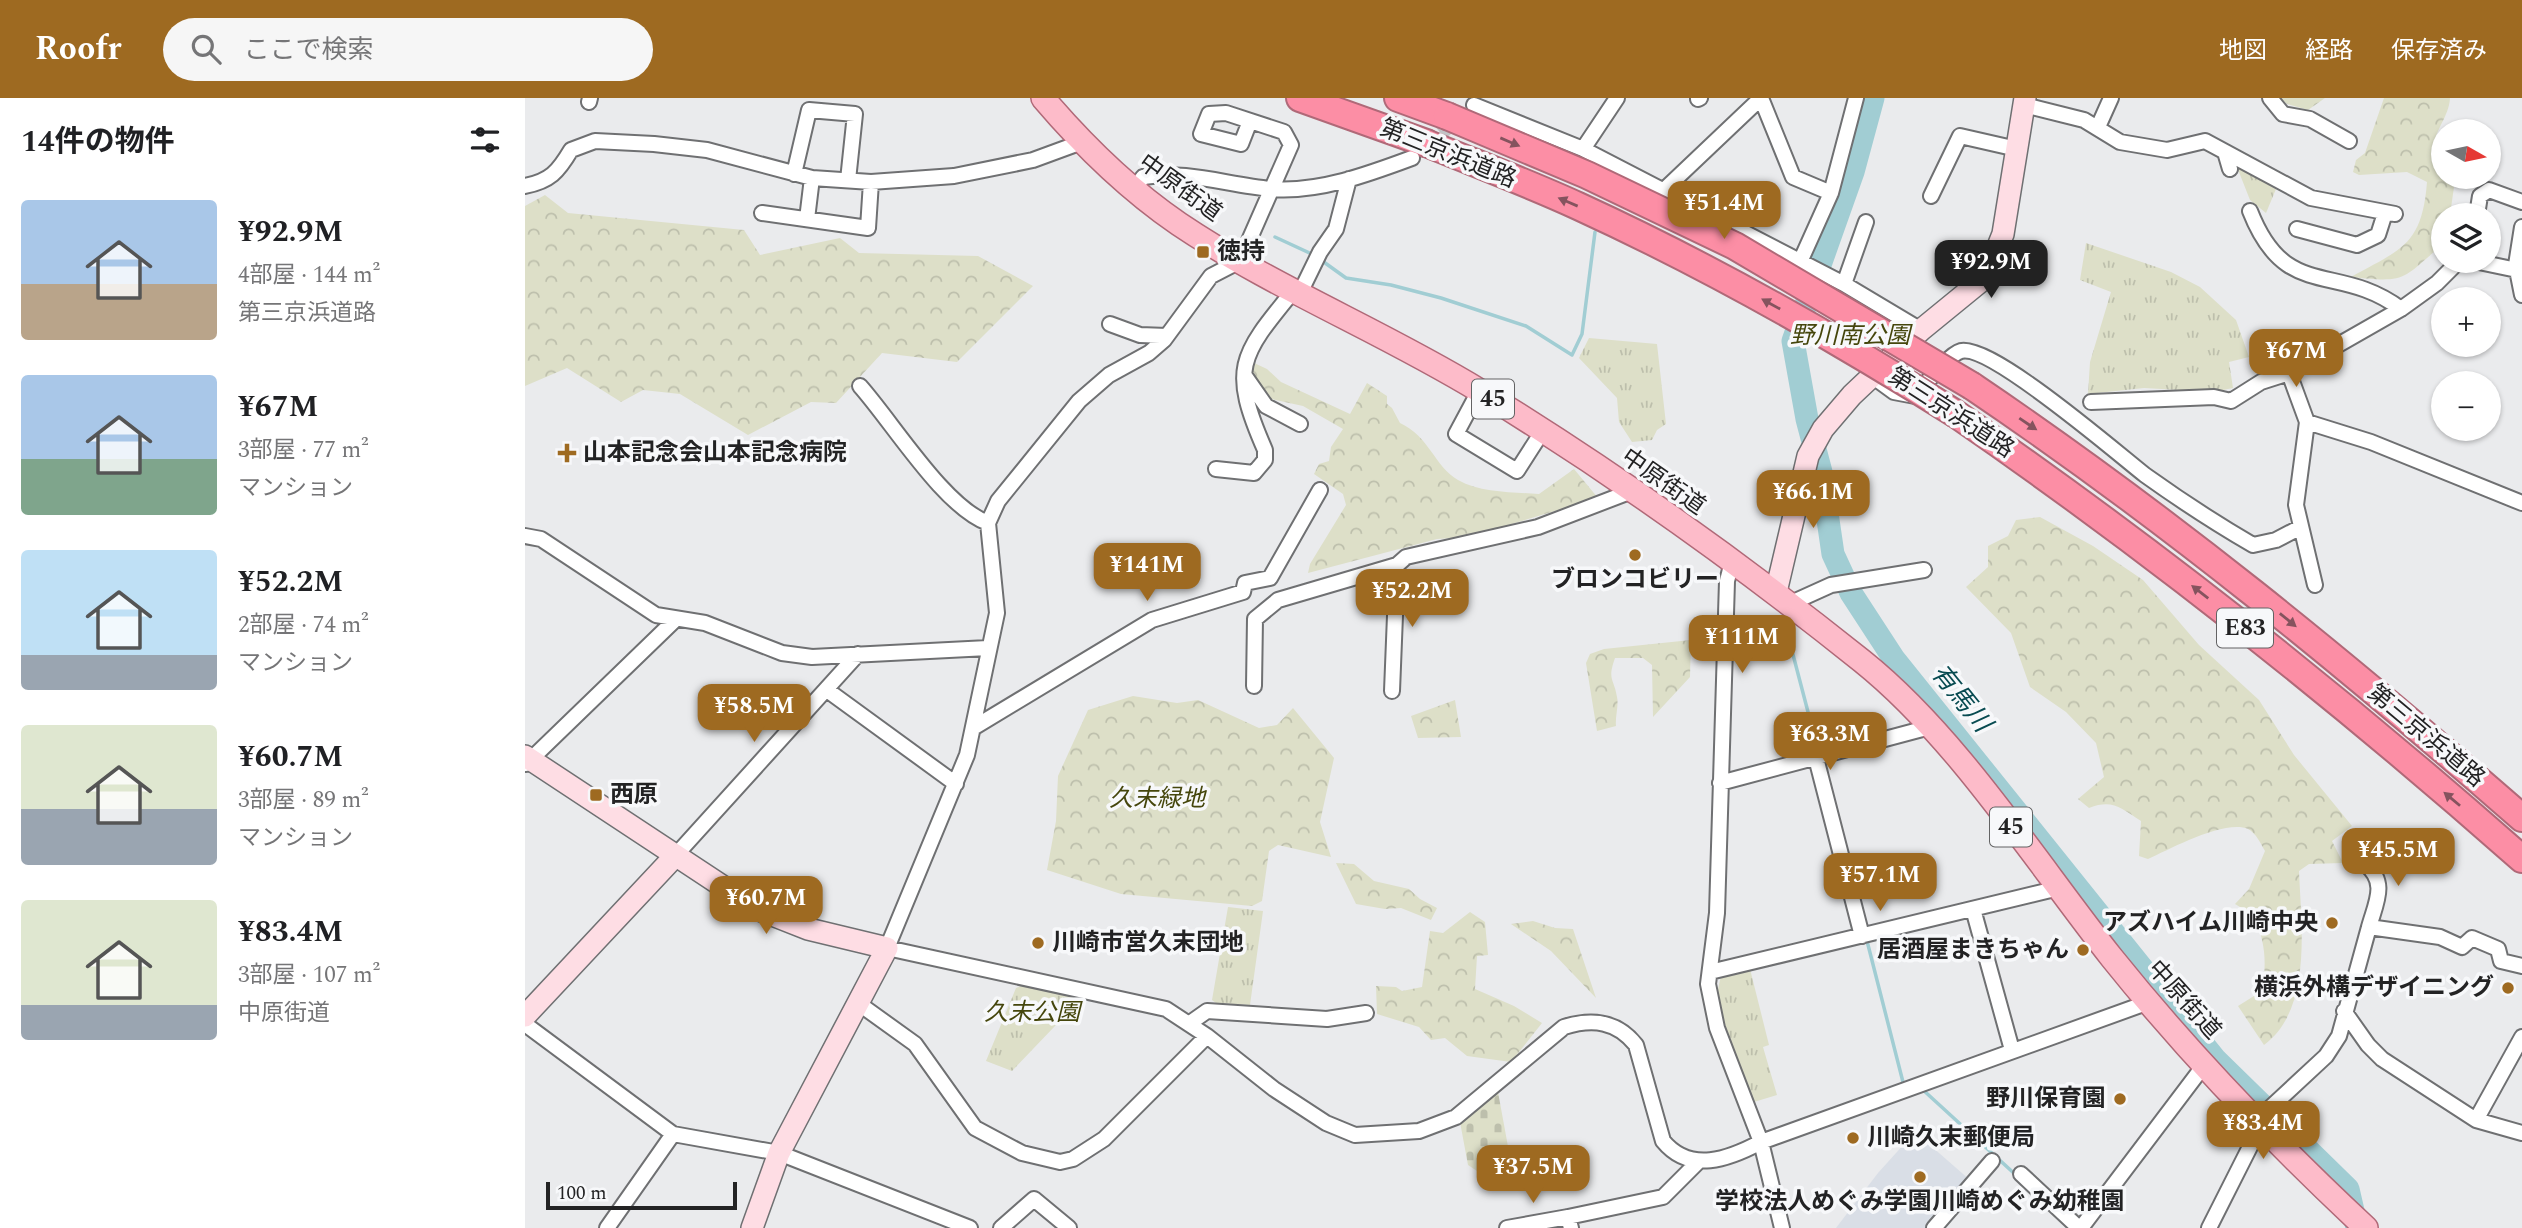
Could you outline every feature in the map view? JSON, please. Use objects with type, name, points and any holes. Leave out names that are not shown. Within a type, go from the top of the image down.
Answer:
[{"type":"highway","name":"第三京浜道路","points":[[1300,98],[1419,150],[1576,205],[1676,254],[1873,361],[1956,414],[2210,600],[2314,682],[2522,859]]},
{"type":"highway","name":"第三京浜道路","points":[[1398,98],[1587,175],[1735,246],[1972,386],[2190,542],[2334,657],[2522,818]]},
{"type":"main road","name":"中原街道","points":[[1043,98],[1083,142],[1134,190],[1178,224],[1240,261],[1479,391],[1632,491],[1783,598],[1897,690],[1930,727],[2149,1002],[2205,1064],[2263,1116],[2365,1228]]},
{"type":"street","points":[[1583,149],[1617,98]]},
{"type":"street","points":[[1664,190],[1761,98],[1793,177],[1831,193]]},
{"type":"street","points":[[1800,262],[1831,193],[1856,98]]},
{"type":"street","points":[[2098,127],[2111,98]]},
{"type":"street","points":[[2270,98],[2283,114],[2310,119],[2349,141]]},
{"type":"street","points":[[1924,570],[1857,578],[1783,598],[1808,456],[1823,429],[1872,376],[1921,330],[1981,281],[1989,269],[2003,234],[2025,102],[2084,120],[2120,142],[2167,150],[2205,141],[2311,198],[2390,214],[2378,235],[2357,244],[2297,229]]},
{"type":"street","points":[[1474,104],[1583,149],[1844,284],[1921,330]]},
{"type":"street","points":[[794,174],[809,110],[855,114],[848,180]]},
{"type":"street","points":[[752,1228],[779,1153],[887,948],[956,784],[973,728],[997,613],[988,523],[998,501],[1079,401],[1109,375],[1149,353],[1167,336],[1211,276],[1240,261],[1291,145],[1284,132],[1251,121]]},
{"type":"street","points":[[1931,196],[1960,136],[2017,149]]},
{"type":"street","points":[[525,186],[545,182],[558,171],[571,149],[595,141],[707,150],[812,178],[871,182],[954,176],[1033,160],[1083,142]]},
{"type":"street","points":[[1134,190],[1143,177],[1172,173],[1272,189],[1349,179],[1419,150]]},
{"type":"street","points":[[2225,152],[2230,169]]},
{"type":"street","points":[[807,219],[812,178]]},
{"type":"street","points":[[1216,469],[1254,473],[1265,460],[1265,450],[1244,392],[1248,355],[1256,336],[1297,291],[1319,252],[1336,229],[1349,179]]},
{"type":"street","points":[[762,213],[868,228],[871,182]]},
{"type":"street","points":[[2479,203],[2480,196],[2489,190],[2522,202]]},
{"type":"street","points":[[2250,211],[2266,246],[2283,264],[2297,272],[2381,294],[2401,309]]},
{"type":"street","points":[[1844,284],[1866,222]]},
{"type":"street","points":[[2522,227],[2517,270],[2522,295]]},
{"type":"street","points":[[2501,267],[2517,270]]},
{"type":"street","points":[[2091,402],[2214,397],[2231,401],[2260,382],[2290,373],[2401,309],[2447,273]]},
{"type":"street","points":[[1110,324],[1140,335],[1167,336]]},
{"type":"street","points":[[1872,376],[1894,392],[1915,396],[1957,353],[1967,351],[1983,356],[2052,398],[2144,473],[2208,519],[2253,545],[2276,540],[2299,528]]},
{"type":"street","points":[[2290,373],[2307,422],[2296,505],[2299,528],[2315,584]]},
{"type":"street","points":[[1244,375],[1256,396],[1266,406],[1300,425]]},
{"type":"street","points":[[860,386],[943,490],[980,520],[988,523]]},
{"type":"street","points":[[1479,391],[1456,434],[1517,471],[1542,432]]},
{"type":"street","points":[[2307,422],[2371,442],[2522,503]]},
{"type":"street","points":[[973,728],[1152,620],[1244,592],[1245,583],[1270,578],[1319,490]]},
{"type":"street","points":[[1254,686],[1255,619],[1278,600],[1397,565],[1405,557],[1538,527],[1632,491]]},
{"type":"street","points":[[525,536],[543,540],[656,615],[705,623],[782,653],[812,657],[988,648]]},
{"type":"street","points":[[1732,562],[1727,581],[1717,913],[1707,984],[1717,1028],[1761,1142],[1781,1228]]},
{"type":"street","points":[[1392,691],[1397,565]]},
{"type":"street","points":[[677,619],[527,760],[736,897],[781,920],[887,948],[1166,1009],[1190,1023],[1274,1089],[1326,1123],[1355,1135],[1419,1131],[1456,1117],[1564,1027],[1579,1023],[1609,1023],[1629,1036],[1636,1045],[1663,1141],[1673,1153],[1698,1162],[1733,1157],[1761,1142],[2149,1002]]},
{"type":"street","points":[[525,1016],[858,654]]},
{"type":"street","points":[[827,690],[956,784]]},
{"type":"street","points":[[1720,783],[1930,727]]},
{"type":"street","points":[[1816,758],[1861,936]]},
{"type":"street","points":[[2209,1228],[2263,1116],[2326,1056],[2339,1037],[2344,1011],[2381,885],[2376,873],[2365,864]]},
{"type":"street","points":[[1710,972],[2059,888]]},
{"type":"street","points":[[1973,909],[2012,1050]]},
{"type":"street","points":[[2369,927],[2440,937],[2462,947],[2472,939],[2498,949],[2501,961],[2522,966]]},
{"type":"street","points":[[858,1003],[915,1044],[975,1128],[1023,1153],[1060,1162],[1073,1159],[1104,1139],[1207,1036]]},
{"type":"street","points":[[1190,1023],[1207,1011],[1327,1019],[1366,1013]]},
{"type":"street","points":[[2344,1011],[2368,1045],[2382,1059],[2476,1120],[2522,1133]]},
{"type":"street","points":[[525,1024],[673,1134],[779,1153],[970,1228]]},
{"type":"street","points":[[2476,1120],[2522,1037]]},
{"type":"street","points":[[2021,1174],[2080,1228],[2205,1064]]},
{"type":"street","points":[[607,1228],[673,1134]]},
{"type":"street","points":[[1934,1228],[1992,1161]]},
{"type":"street","points":[[1507,1228],[1569,1222],[1663,1197],[1698,1162]]},
{"type":"street","points":[[1001,1228],[1034,1199],[1069,1228]]},
{"type":"shaded area","name":"学校法人めぐみ学園川崎めぐみ幼稚園","points":[[1915,1132],[1971,1181],[1929,1228],[1836,1228],[1878,1173]]},
{"type":"green space","points":[[2280,98],[2325,98],[2308,110],[2287,104]]},
{"type":"green space","points":[[2384,98],[2450,98],[2444,119],[2431,119],[2431,189],[2454,189],[2452,203],[2431,203],[2431,254],[2410,272],[2394,279],[2351,277],[2396,252],[2414,233],[2420,220],[2427,182],[2407,172],[2359,175],[2353,172],[2356,160],[2365,153]]},
{"type":"green space","points":[[2237,167],[2276,189],[2266,213],[2250,200]]},
{"type":"green space","points":[[545,195],[568,213],[744,230],[760,255],[840,238],[859,253],[978,256],[1033,286],[957,362],[882,353],[836,403],[811,402],[748,435],[680,394],[643,390],[621,402],[567,368],[525,386],[525,206]]},
{"type":"green space","points":[[2086,243],[2171,272],[2200,287],[2236,320],[2249,357],[2229,362],[2233,388],[2213,392],[2144,388],[2088,394],[2090,362],[2111,292],[2080,280]]},
{"type":"green space","points":[[1589,338],[1657,344],[1666,424],[1657,430],[1652,440],[1632,442],[1619,422],[1617,398],[1579,358]]},
{"type":"green space","points":[[1252,362],[1267,369],[1281,382],[1350,414],[1367,383],[1387,396],[1387,404],[1400,423],[1425,443],[1443,467],[1467,484],[1497,491],[1539,494],[1574,469],[1598,498],[1469,537],[1437,539],[1308,573],[1310,564],[1346,505],[1343,494],[1314,474],[1319,464],[1329,461],[1331,447],[1343,429],[1303,406],[1266,398],[1250,377]]},
{"type":"green space","points":[[2040,517],[2093,546],[2143,580],[2199,645],[2259,700],[2294,755],[2352,826],[2332,841],[2343,863],[2309,864],[2299,871],[2302,940],[2297,988],[2280,1029],[2264,1045],[2238,1006],[2262,991],[2265,961],[2263,944],[2255,916],[2235,904],[2249,889],[2265,851],[2258,839],[2248,829],[2226,828],[2198,836],[2148,859],[2139,856],[2141,821],[2116,806],[2104,804],[2089,808],[2078,799],[2104,777],[2096,743],[2066,712],[2030,687],[2011,633],[1966,587],[1988,567],[1988,546],[2008,536],[2016,520]]},
{"type":"green space","points":[[1691,640],[1690,677],[1653,717],[1652,665],[1643,658],[1615,658],[1611,675],[1617,700],[1616,726],[1597,731],[1586,663],[1590,654],[1604,649]]},
{"type":"green space","name":"久末緑地","points":[[1133,696],[1177,703],[1198,700],[1259,728],[1277,725],[1293,708],[1334,758],[1320,822],[1331,857],[1278,845],[1269,851],[1262,901],[1252,906],[1121,894],[1047,870],[1056,821],[1058,776],[1088,710]]},
{"type":"green space","points":[[1455,700],[1461,737],[1418,738],[1411,716]]},
{"type":"green space","points":[[1336,863],[1354,864],[1374,881],[1409,889],[1437,908],[1431,920],[1401,908],[1385,909],[1356,904]]},
{"type":"green space","points":[[1228,907],[1263,911],[1250,1005],[1216,1003],[1212,1000]]},
{"type":"green space","points":[[1470,912],[1485,922],[1488,955],[1477,956],[1475,989],[1514,1006],[1542,1023],[1511,1062],[1467,1056],[1445,1038],[1431,1040],[1419,1027],[1377,1014],[1376,986],[1396,987],[1402,991],[1422,987],[1430,931],[1443,933]]},
{"type":"green space","points":[[1533,921],[1555,928],[1573,929],[1596,998],[1551,951],[1511,924]]},
{"type":"green space","points":[[1750,969],[1769,1045],[1763,1047],[1777,1095],[1754,1102],[1721,1020],[1716,998],[1721,976]]},
{"type":"green space","name":"久末公園","points":[[1021,986],[1074,997],[1077,1003],[1012,1071],[986,1061],[1016,988]]},
{"type":"green space","points":[[1498,1092],[1509,1152],[1554,1146],[1559,1177],[1501,1187],[1468,1165],[1460,1122]]},
{"type":"waterway","name":"有馬川","points":[[1873,98],[1853,172],[1793,341],[1807,419],[1821,472],[1833,554],[1851,593],[1894,659],[2215,1059],[2348,1189],[2357,1228]]},
{"type":"waterway","points":[[1321,260],[1346,278],[1391,285],[1441,298],[1526,326],[1572,355],[1582,334],[1595,232]]},
{"type":"waterway","points":[[1275,237],[1314,255]]},
{"type":"waterway","points":[[1785,624],[1819,754]]},
{"type":"waterway","points":[[1866,937],[1904,1086]]},
{"type":"waterway","points":[[1922,1089],[2017,1176]]},
{"type":"tunnel","points":[[1425,147],[1460,117]]},
{"type":"place","name":"徳持","points":[[1203,252]]},
{"type":"place","name":"山本記念会山本記念病院","points":[[567,453]]},
{"type":"place","name":"ブロンコビリー","points":[[1635,555]]},
{"type":"place","name":"西原","points":[[596,795]]},
{"type":"place","name":"アズハイム川崎中央","points":[[2332,923]]},
{"type":"place","name":"川崎市営久末団地","points":[[1038,943]]},
{"type":"place","name":"居酒屋まきちゃん","points":[[2083,950]]},
{"type":"place","name":"横浜外構デザイニング","points":[[2508,988]]},
{"type":"place","name":"野川保育園","points":[[2120,1099]]},
{"type":"place","name":"川崎久末郵便局","points":[[1853,1138]]},
{"type":"place","name":"学校法人めぐみ学園川崎めぐみ幼稚園","points":[[1920,1177]]},
{"type":"park label","name":"野川南公園","points":[[1850,336]]}]
